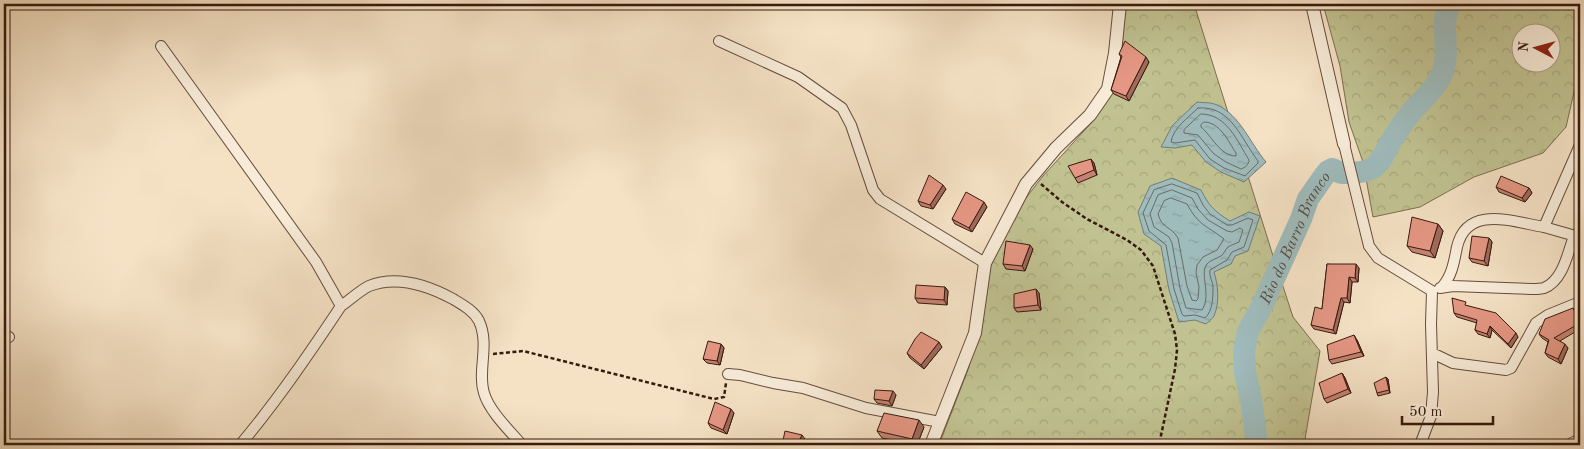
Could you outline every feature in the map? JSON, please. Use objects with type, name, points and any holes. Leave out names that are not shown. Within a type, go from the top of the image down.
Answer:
[{"type":"street","points":[[931,445],[975,333],[985,263],[1026,184],[1056,148],[1090,115],[1108,89],[1115,53],[1120,4]]},
{"type":"street","points":[[1312,4],[1369,246],[1378,258],[1437,289],[1481,287],[1532,290],[1544,288],[1553,283],[1562,270],[1577,237],[1544,227],[1496,219],[1483,219],[1470,224],[1459,240],[1447,281],[1437,289],[1431,324],[1433,392],[1431,416],[1420,445]]},
{"type":"street","points":[[719,41],[798,77],[842,108],[851,125],[873,190],[880,199],[985,263]]},
{"type":"street","points":[[161,46],[316,262],[341,306]]},
{"type":"street","points":[[1544,227],[1580,146]]},
{"type":"street","points":[[240,445],[271,408],[341,306],[369,286],[387,282],[404,282],[435,289],[466,306],[478,319],[482,330],[484,393],[490,406],[522,445]]},
{"type":"street","points":[[1432,354],[1453,363],[1506,370],[1511,368],[1536,323],[1548,315],[1580,302]]},
{"type":"street","points":[[728,374],[803,388],[866,408],[940,422]]},
{"type":"street","points":[[1568,445],[1580,439]]},
{"type":"path","points":[[1033,176],[1068,206],[1141,250],[1153,266],[1176,334],[1174,369],[1160,445]]},
{"type":"path","points":[[484,356],[500,352],[523,351],[714,400],[724,397],[728,374]]},
{"type":"green space","points":[[1126,4],[1194,4],[1293,317],[1320,351],[1304,445],[939,445],[969,367],[989,268],[1015,212],[1043,176],[1093,121],[1111,90]]},
{"type":"green space","points":[[1323,4],[1580,4],[1580,66],[1566,127],[1543,153],[1474,177],[1420,207],[1373,217],[1363,162],[1349,122],[1340,66]]},
{"type":"water","points":[[1197,102],[1215,104],[1232,115],[1266,162],[1244,182],[1221,172],[1206,162],[1192,145],[1175,148],[1161,147],[1172,126]]},
{"type":"water","points":[[1172,178],[1201,190],[1213,208],[1230,221],[1249,212],[1260,216],[1248,251],[1235,256],[1231,264],[1214,272],[1218,299],[1214,316],[1206,324],[1195,320],[1179,322],[1169,290],[1161,246],[1144,234],[1138,212],[1150,186]]},
{"type":"building","points":[[1125,41],[1146,57],[1126,96],[1111,90],[1122,56],[1119,54]]},
{"type":"building","points":[[1091,159],[1094,170],[1075,178],[1068,166]]},
{"type":"building","points":[[929,175],[943,185],[930,205],[918,201]]},
{"type":"building","points":[[1501,176],[1529,188],[1522,198],[1496,187]]},
{"type":"building","points":[[966,192],[984,202],[969,228],[952,219]]},
{"type":"building","points":[[1412,217],[1438,224],[1430,251],[1407,246]]},
{"type":"building","points":[[1472,236],[1489,238],[1484,261],[1469,258]]},
{"type":"building","points":[[1006,241],[1030,245],[1022,266],[1003,264]]},
{"type":"building","points":[[1327,264],[1356,264],[1355,278],[1349,277],[1347,298],[1341,298],[1333,330],[1311,325],[1315,307],[1322,309]]},
{"type":"building","points":[[916,285],[945,287],[944,300],[915,298]]},
{"type":"building","points":[[1036,289],[1038,305],[1014,308],[1014,294]]},
{"type":"building","points":[[1452,298],[1466,302],[1465,305],[1496,313],[1516,333],[1508,344],[1490,326],[1487,334],[1475,330],[1477,320],[1454,313]]},
{"type":"building","points":[[1573,308],[1580,323],[1554,338],[1565,344],[1558,359],[1545,353],[1549,340],[1539,334],[1545,319]]},
{"type":"building","points":[[921,332],[939,342],[921,365],[907,353]]},
{"type":"building","points":[[1354,335],[1361,352],[1329,360],[1327,345]]},
{"type":"building","points":[[708,341],[721,344],[717,361],[703,359]]},
{"type":"building","points":[[1342,373],[1348,389],[1324,399],[1319,383]]},
{"type":"building","points":[[1386,377],[1389,390],[1377,393],[1374,383]]},
{"type":"building","points":[[875,390],[893,391],[889,401],[874,399]]},
{"type":"building","points":[[715,402],[731,409],[723,430],[708,423]]},
{"type":"building","points":[[884,413],[919,420],[912,439],[877,431]]},
{"type":"building","points":[[785,431],[802,435],[797,445],[782,445]]},
{"type":"waterway","name":"Rio do Barro Branco","points":[[1257,445],[1252,405],[1245,372],[1244,352],[1248,331],[1260,310],[1301,219],[1308,199],[1324,176],[1332,169],[1341,173],[1354,173],[1373,168],[1381,159],[1394,136],[1412,111],[1439,80],[1446,60],[1445,19],[1450,4]]}]
